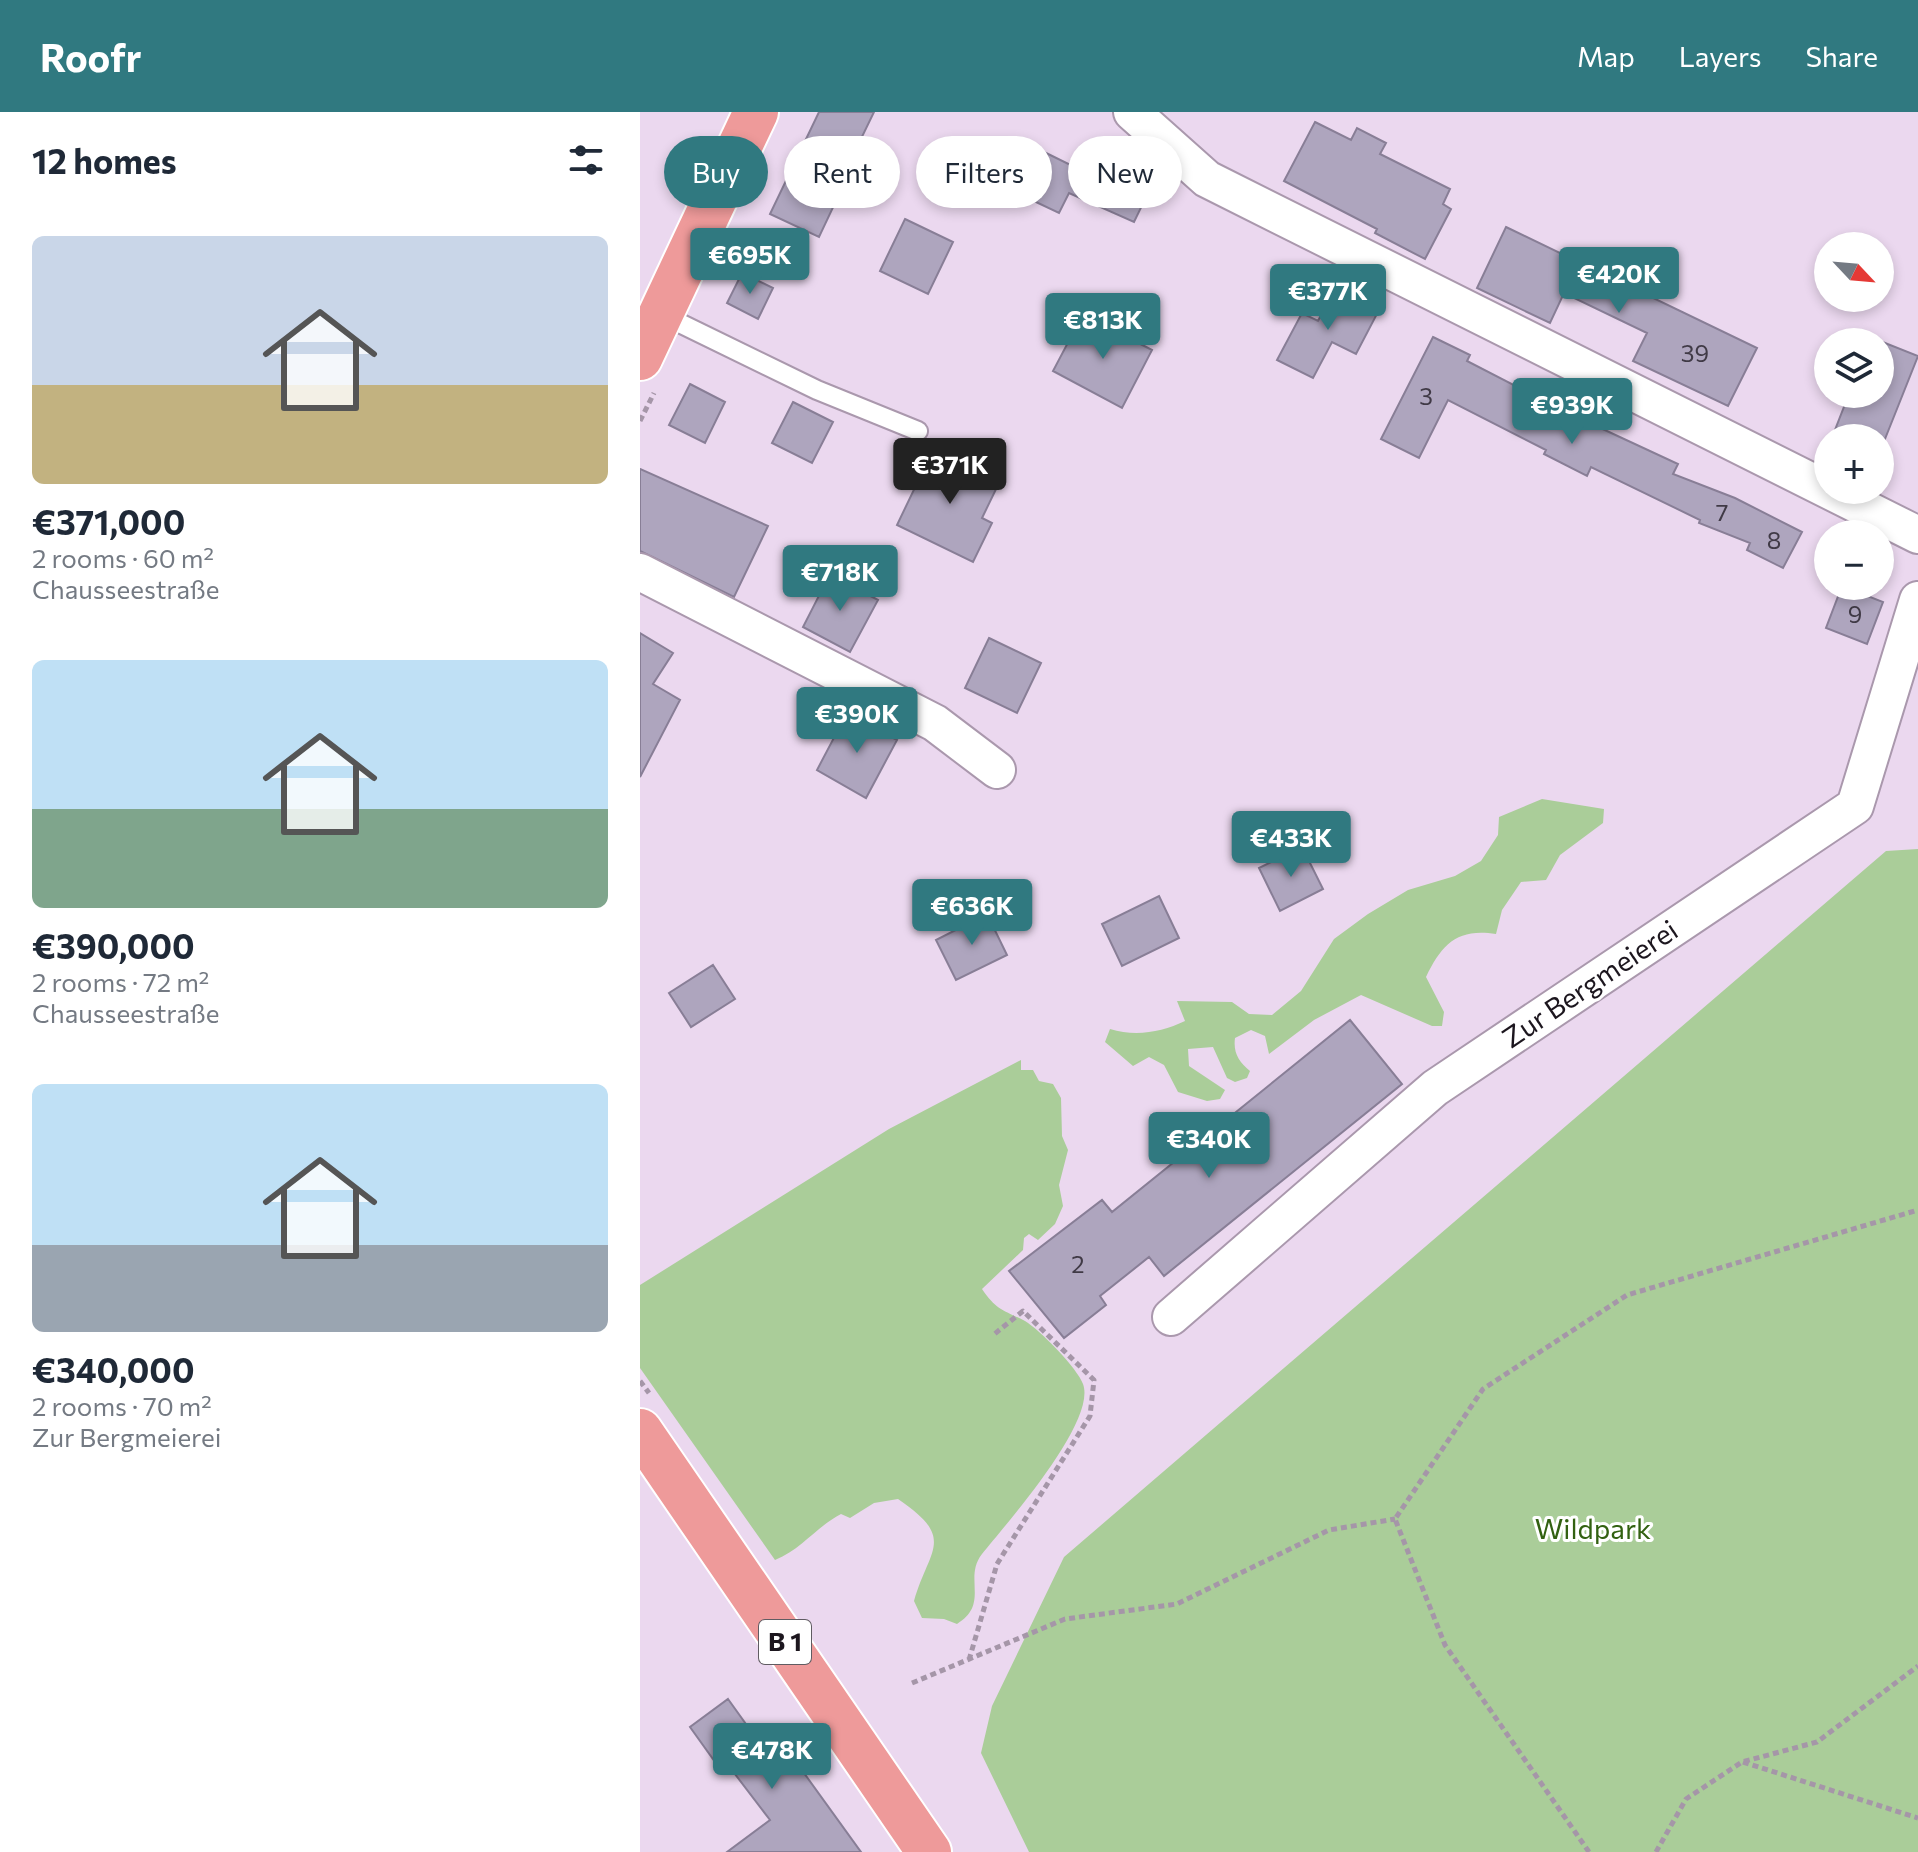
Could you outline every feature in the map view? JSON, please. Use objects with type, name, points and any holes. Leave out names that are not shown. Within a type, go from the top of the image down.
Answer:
[{"type":"main road","points":[[640,358],[756,112]]},
{"type":"main road","name":"B 1","points":[[640,1431],[929,1852]]},
{"type":"street","points":[[1132,112],[1207,179],[1918,535]]},
{"type":"street","points":[[640,572],[935,723],[997,770]]},
{"type":"street","name":"Zur Bergmeierei","points":[[1171,1317],[1435,1088],[1855,806],[1918,600]]},
{"type":"lane","points":[[661,314],[817,390],[918,431]]},
{"type":"path","points":[[912,1683],[1065,1619],[1177,1604],[1329,1530],[1395,1519],[1483,1389],[1627,1295],[1918,1210]]},
{"type":"path","points":[[969,1660],[997,1564],[1090,1416],[1094,1380],[1023,1311],[992,1336]]},
{"type":"path","points":[[1395,1519],[1445,1645],[1589,1852]]},
{"type":"path","points":[[1656,1852],[1686,1799],[1742,1762],[1817,1742],[1918,1666]]},
{"type":"path","points":[[1742,1762],[1918,1818]]},
{"type":"green space","points":[[1542,799],[1604,809],[1603,823],[1560,855],[1546,880],[1521,882],[1502,910],[1496,934],[1461,936],[1445,947],[1426,977],[1444,1012],[1442,1026],[1432,1026],[1361,995],[1314,1020],[1269,1054],[1265,1036],[1251,1030],[1235,1038],[1238,1057],[1250,1071],[1247,1078],[1235,1082],[1227,1078],[1213,1047],[1188,1049],[1189,1066],[1225,1090],[1220,1099],[1207,1101],[1178,1092],[1164,1065],[1149,1057],[1133,1066],[1105,1042],[1110,1029],[1129,1033],[1149,1032],[1185,1021],[1177,1001],[1232,1002],[1249,1014],[1272,1015],[1301,991],[1334,939],[1408,890],[1455,876],[1481,861],[1498,835],[1499,817]]},
{"type":"green space","name":"Wildpark","points":[[1918,849],[1918,1852],[1029,1852],[981,1753],[992,1706],[1064,1557],[1886,851]]},
{"type":"green space","points":[[1021,1060],[1021,1070],[1033,1070],[1039,1081],[1053,1084],[1061,1098],[1062,1136],[1068,1150],[1059,1185],[1063,1206],[1055,1224],[1038,1240],[1029,1234],[1024,1238],[1023,1250],[982,1289],[997,1306],[1032,1326],[1058,1350],[1080,1377],[1084,1401],[1064,1446],[982,1554],[975,1572],[972,1608],[957,1624],[944,1619],[922,1618],[914,1601],[931,1556],[933,1535],[928,1524],[898,1499],[874,1503],[850,1518],[841,1514],[775,1560],[640,1368],[640,1285],[889,1129]]},
{"type":"building","points":[[819,112],[874,112],[862,136],[807,136]]},
{"type":"building","points":[[1315,122],[1351,140],[1357,128],[1386,143],[1380,154],[1450,189],[1443,204],[1451,209],[1425,259],[1375,233],[1377,229],[1284,181]]},
{"type":"building","points":[[1052,156],[1068,164],[1068,195],[1059,213],[1048,208],[1052,208]]},
{"type":"building","points":[[784,185],[784,208],[833,208],[819,237],[770,214]]},
{"type":"building","points":[[1103,208],[1141,208],[1134,222]]},
{"type":"building","points":[[905,219],[953,242],[928,294],[880,271]]},
{"type":"building","points":[[1506,227],[1757,348],[1728,406],[1633,361],[1647,333],[1564,293],[1550,323],[1477,288]]},
{"type":"building","points":[[742,273],[773,288],[758,319],[727,303]]},
{"type":"building","points":[[1336,287],[1379,310],[1356,354],[1332,342],[1313,378],[1277,360],[1302,313],[1318,321]]},
{"type":"building","points":[[1083,314],[1152,350],[1122,408],[1053,371]]},
{"type":"building","points":[[1433,337],[1470,355],[1467,361],[1566,412],[1678,464],[1673,474],[1735,498],[1802,532],[1783,568],[1747,550],[1750,543],[1699,523],[1700,520],[1591,467],[1587,476],[1544,454],[1546,450],[1448,400],[1419,458],[1381,439]]},
{"type":"building","points":[[1894,347],[1918,356],[1891,424],[1837,424],[1844,408],[1894,408]]},
{"type":"building","points":[[690,384],[725,402],[705,443],[669,425]]},
{"type":"building","points":[[793,402],[833,422],[812,463],[772,443]]},
{"type":"building","points":[[933,450],[999,483],[982,518],[992,523],[973,562],[897,525]]},
{"type":"building","points":[[640,469],[768,526],[734,597],[640,551]]},
{"type":"building","points":[[830,574],[878,600],[850,652],[803,627]]},
{"type":"building","points":[[1837,600],[1883,602],[1867,644],[1826,628]]},
{"type":"building","points":[[640,633],[673,653],[653,684],[680,700],[640,777]]},
{"type":"building","points":[[989,638],[1041,663],[1017,713],[965,688]]},
{"type":"building","points":[[847,713],[897,740],[866,798],[817,770]]},
{"type":"building","points":[[1302,847],[1323,889],[1280,911],[1259,868]]},
{"type":"building","points":[[1159,896],[1179,938],[1122,966],[1102,924]]},
{"type":"building","points":[[987,914],[1007,955],[956,980],[936,940]]},
{"type":"building","points":[[713,965],[735,999],[691,1027],[669,993]]},
{"type":"building","points":[[1350,1020],[1402,1084],[1164,1276],[1149,1257],[1100,1296],[1106,1305],[1064,1338],[1009,1271],[1102,1200],[1112,1212]]},
{"type":"building","points":[[728,1699],[781,1773],[796,1762],[861,1852],[727,1852],[770,1820],[725,1761],[718,1766],[690,1727]]}]
